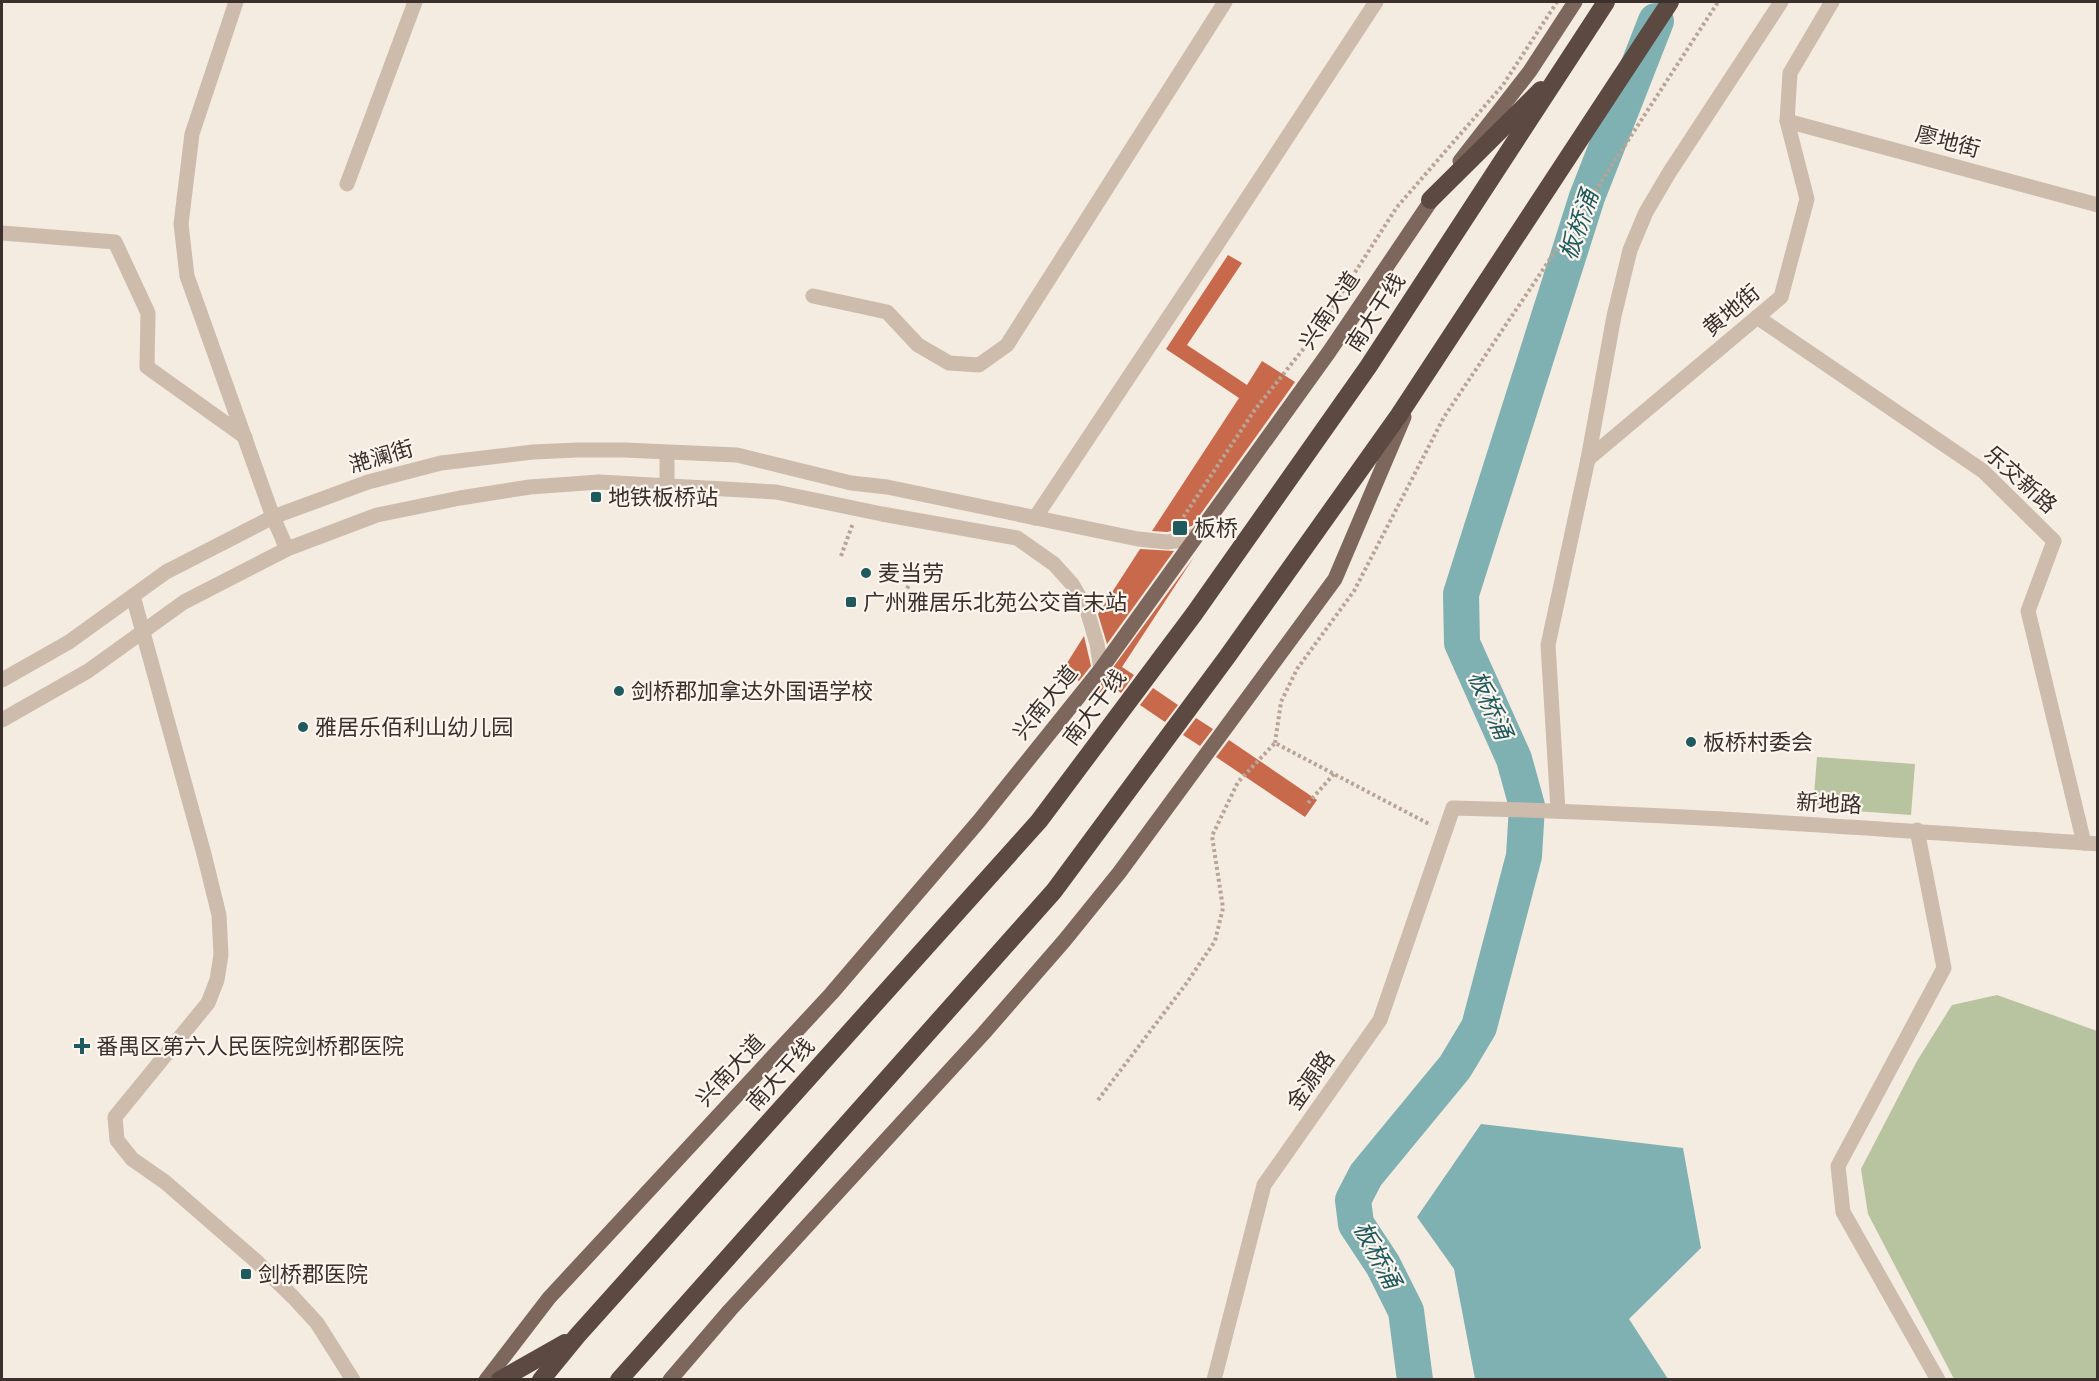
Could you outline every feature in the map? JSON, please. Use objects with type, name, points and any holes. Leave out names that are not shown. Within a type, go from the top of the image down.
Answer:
[{"type":"highway","name":"南大干线","points":[[541,1380],[577,1336],[1039,821],[1194,614],[1368,367],[1606,2]]},
{"type":"highway","points":[[619,1380],[1054,891],[1227,657],[1414,393],[1670,2]]},
{"type":"highway","points":[[1430,200],[1568,63]]},
{"type":"highway","points":[[500,1380],[577,1336]]},
{"type":"main road","name":"兴南大道","points":[[486,1380],[549,1298],[846,975],[980,821],[1101,669],[1329,352],[1430,200],[1530,71],[1575,2]]},
{"type":"main road","points":[[670,1380],[730,1310],[983,1034],[1064,941],[1119,873],[1335,579],[1414,393]]},
{"type":"street","points":[[236,2],[192,134],[181,224],[187,276],[273,517],[287,549]]},
{"type":"street","points":[[347,183],[415,2]]},
{"type":"street","points":[[813,296],[886,312],[918,345],[949,363],[979,365],[1008,345],[1225,2]]},
{"type":"street","points":[[1035,518],[1376,2]]},
{"type":"street","points":[[1558,810],[1548,645],[1588,459],[1614,316],[1630,250],[1646,212],[1669,173],[1781,2]]},
{"type":"street","name":"黄地街","points":[[1588,459],[1781,297],[1807,199],[1786,120],[1790,73],[1833,2]]},
{"type":"street","name":"廖地街","points":[[1786,120],[2097,205]]},
{"type":"street","points":[[2,233],[115,242],[148,313],[147,366],[245,437]]},
{"type":"street","name":"乐交新路","points":[[1757,317],[1983,471],[2054,541],[2028,611],[2091,844]]},
{"type":"street","name":"滟澜街","points":[[2,680],[69,642],[166,572],[273,517],[368,482],[441,463],[533,452],[624,450],[737,455],[850,483],[887,487],[1113,535],[1167,542]]},
{"type":"street","points":[[667,453],[667,486]]},
{"type":"street","points":[[2,720],[88,671],[184,602],[287,549],[377,515],[530,487],[599,482],[776,492],[1017,538],[1054,564],[1072,584],[1087,610],[1097,644],[1101,669]]},
{"type":"street","points":[[882,514],[887,487]]},
{"type":"street","points":[[1167,542],[1184,540],[1199,534]]},
{"type":"street","points":[[133,596],[209,874],[219,915],[221,955],[218,980],[208,1003],[115,1117],[117,1140],[132,1159],[165,1182],[256,1261],[293,1297],[317,1323],[353,1380]]},
{"type":"street","name":"新地路","points":[[1454,808],[1558,810],[1917,830],[2091,844]]},
{"type":"street","name":"金源路","points":[[1214,1380],[1264,1185],[1380,1020],[1454,808]]},
{"type":"street","points":[[1917,830],[1944,968],[1838,1166],[1844,1212],[1938,1380]]},
{"type":"path","points":[[1167,542],[1254,411],[1316,333],[1397,207],[1503,85],[1557,2]]},
{"type":"path","points":[[1098,1100],[1186,984],[1215,941],[1223,908],[1212,836],[1238,782],[1275,742],[1281,702],[1297,669],[1354,591],[1444,417],[1573,226],[1718,2]]},
{"type":"path","points":[[841,556],[859,508]]},
{"type":"path","points":[[905,594],[910,582]]},
{"type":"path","points":[[1275,742],[1445,832]]},
{"type":"path","points":[[1308,803],[1334,774]]},
{"type":"green space","points":[[1817,757],[1915,764],[1911,815],[1813,808]]},
{"type":"green space","points":[[1997,995],[2097,1031],[2097,1379],[1954,1379],[1868,1214],[1861,1169],[1917,1061],[1952,1005]]},
{"type":"water","points":[[1481,1124],[1683,1148],[1701,1248],[1629,1319],[1668,1379],[1475,1379],[1454,1269],[1417,1217]]},
{"type":"building","points":[[1228,255],[1242,263],[1187,345],[1247,385],[1262,361],[1295,382],[1192,526],[1167,532],[1152,531],[1239,398],[1166,349]]},
{"type":"building","points":[[1140,549],[1174,551],[1107,644],[1098,614]]},
{"type":"building","points":[[1194,557],[1122,667],[1134,675],[1121,693],[1110,685],[1103,697],[1095,692]]},
{"type":"building","points":[[1084,636],[1091,666],[1079,681],[1062,671]]},
{"type":"building","points":[[1153,688],[1178,705],[1165,722],[1140,705]]},
{"type":"building","points":[[1196,718],[1213,729],[1200,746],[1183,735]]},
{"type":"building","points":[[1229,740],[1317,800],[1305,817],[1216,757]]},
{"type":"waterway","name":"板桥涌","points":[[1415,1380],[1406,1311],[1383,1265],[1356,1224],[1353,1200],[1366,1175],[1455,1067],[1479,1027],[1524,856],[1527,806],[1514,759],[1462,643],[1461,594],[1587,197],[1656,21]]},
{"type":"place","name":"地铁板桥站","points":[[596,497]]},
{"type":"place","name":"板桥","points":[[1180,528]]},
{"type":"place","name":"麦当劳","points":[[866,573]]},
{"type":"place","name":"广州雅居乐北苑公交首末站","points":[[851,602]]},
{"type":"place","name":"剑桥郡加拿达外国语学校","points":[[619,691]]},
{"type":"place","name":"雅居乐佰利山幼儿园","points":[[303,727]]},
{"type":"place","name":"板桥村委会","points":[[1691,742]]},
{"type":"place","name":"番禺区第六人民医院剑桥郡医院","points":[[82,1046]]},
{"type":"place","name":"剑桥郡医院","points":[[246,1274]]}]
